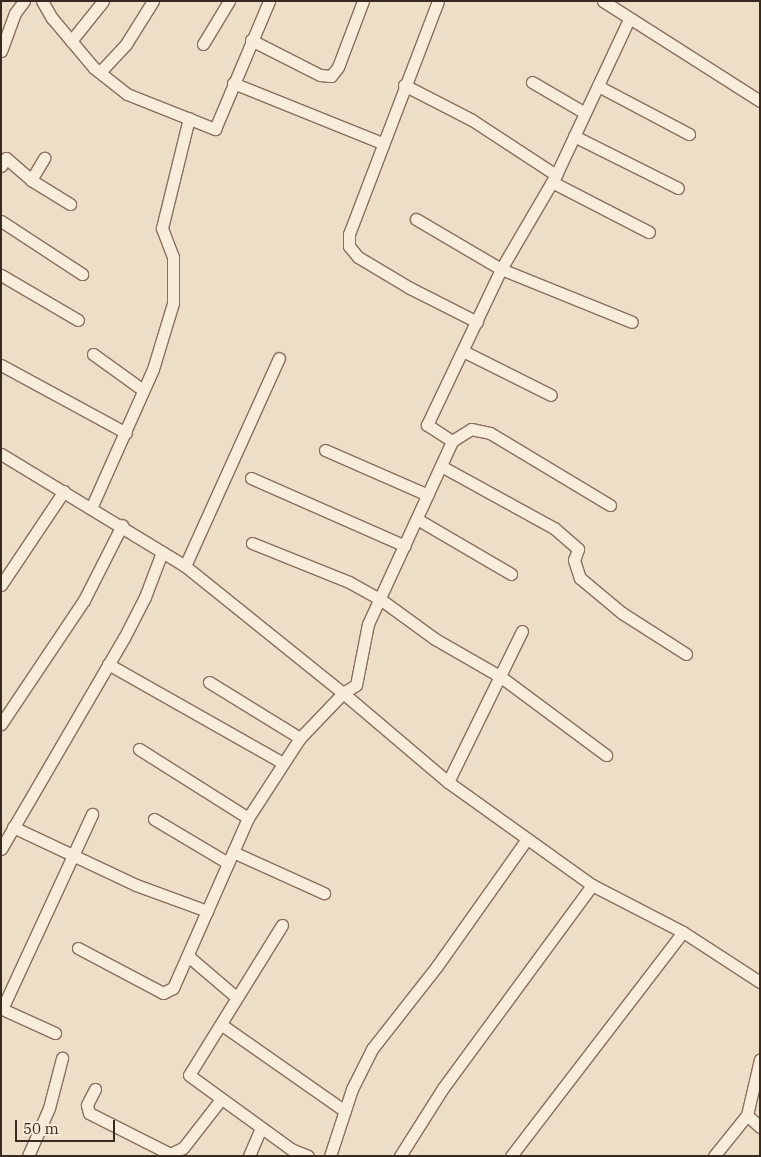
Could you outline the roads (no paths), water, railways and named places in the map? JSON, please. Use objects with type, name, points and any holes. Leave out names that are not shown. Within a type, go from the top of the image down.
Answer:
[{"type":"street","points":[[1,51],[15,13],[24,1]]},
{"type":"street","points":[[42,1],[71,41],[100,72],[127,94],[215,129],[232,83],[269,1]]},
{"type":"street","points":[[71,41],[103,1]]},
{"type":"street","points":[[100,72],[126,44],[154,1]]},
{"type":"street","points":[[203,44],[229,1]]},
{"type":"street","points":[[251,40],[320,75],[331,76],[338,67],[363,1]]},
{"type":"street","points":[[438,1],[382,143],[349,234],[349,246],[358,257],[410,288],[476,322]]},
{"type":"street","points":[[603,1],[760,101]]},
{"type":"street","points":[[452,441],[427,425],[501,269],[554,178],[629,19]]},
{"type":"street","points":[[532,82],[585,113]]},
{"type":"street","points":[[232,83],[382,143]]},
{"type":"street","points":[[404,84],[472,120],[554,178],[649,232]]},
{"type":"street","points":[[598,86],[689,134]]},
{"type":"street","points":[[92,506],[144,390],[173,303],[173,258],[162,228],[189,118]]},
{"type":"street","points":[[574,136],[678,188]]},
{"type":"street","points":[[31,180],[44,158]]},
{"type":"street","points":[[3,160],[70,204]]},
{"type":"street","points":[[416,219],[501,269],[632,322]]},
{"type":"street","points":[[1,221],[82,274]]},
{"type":"street","points":[[1,275],[78,320]]},
{"type":"street","points":[[463,351],[551,395]]},
{"type":"street","points":[[93,354],[144,390]]},
{"type":"street","points":[[184,566],[279,358]]},
{"type":"street","points":[[1,365],[126,433]]},
{"type":"street","points":[[78,948],[163,992],[173,988],[248,818],[300,738],[344,693],[356,685],[368,624],[452,441],[471,429],[490,433],[610,506]]},
{"type":"street","points":[[325,450],[428,495]]},
{"type":"street","points":[[3,459],[92,506],[184,566],[344,693],[448,782],[592,885],[683,932],[760,982]]},
{"type":"street","points":[[441,466],[554,528],[578,549],[574,560],[580,578],[622,613],[686,654]]},
{"type":"street","points":[[251,478],[405,546]]},
{"type":"street","points":[[1,585],[64,491]]},
{"type":"street","points":[[417,519],[511,574]]},
{"type":"street","points":[[1,724],[84,600],[122,525]]},
{"type":"street","points":[[252,543],[349,582],[380,599],[435,639],[501,677],[606,754]]},
{"type":"street","points":[[1,849],[145,598],[162,552]]},
{"type":"street","points":[[448,782],[522,631]]},
{"type":"street","points":[[108,664],[283,763]]},
{"type":"street","points":[[209,682],[300,738]]},
{"type":"street","points":[[139,749],[248,818]]},
{"type":"street","points":[[55,1033],[2,1009],[92,814]]},
{"type":"street","points":[[154,819],[228,863]]},
{"type":"street","points":[[13,826],[136,885],[207,911]]},
{"type":"street","points":[[330,1156],[345,1111],[372,1049],[453,944],[528,839]]},
{"type":"street","points":[[232,852],[324,892]]},
{"type":"street","points":[[400,1156],[449,1080],[592,885]]},
{"type":"street","points":[[282,925],[236,996],[222,1025],[189,1075],[291,1149],[308,1156]]},
{"type":"street","points":[[511,1156],[683,932]]},
{"type":"street","points":[[188,956],[236,996]]},
{"type":"street","points":[[222,1025],[345,1111]]},
{"type":"street","points":[[28,1156],[49,1108],[62,1058]]},
{"type":"street","points":[[714,1156],[747,1115],[760,1059]]},
{"type":"street","points":[[95,1089],[86,1105],[89,1113],[170,1154],[183,1148],[221,1098]]},
{"type":"street","points":[[747,1115],[760,1127]]},
{"type":"street","points":[[249,1156],[262,1128]]}]
